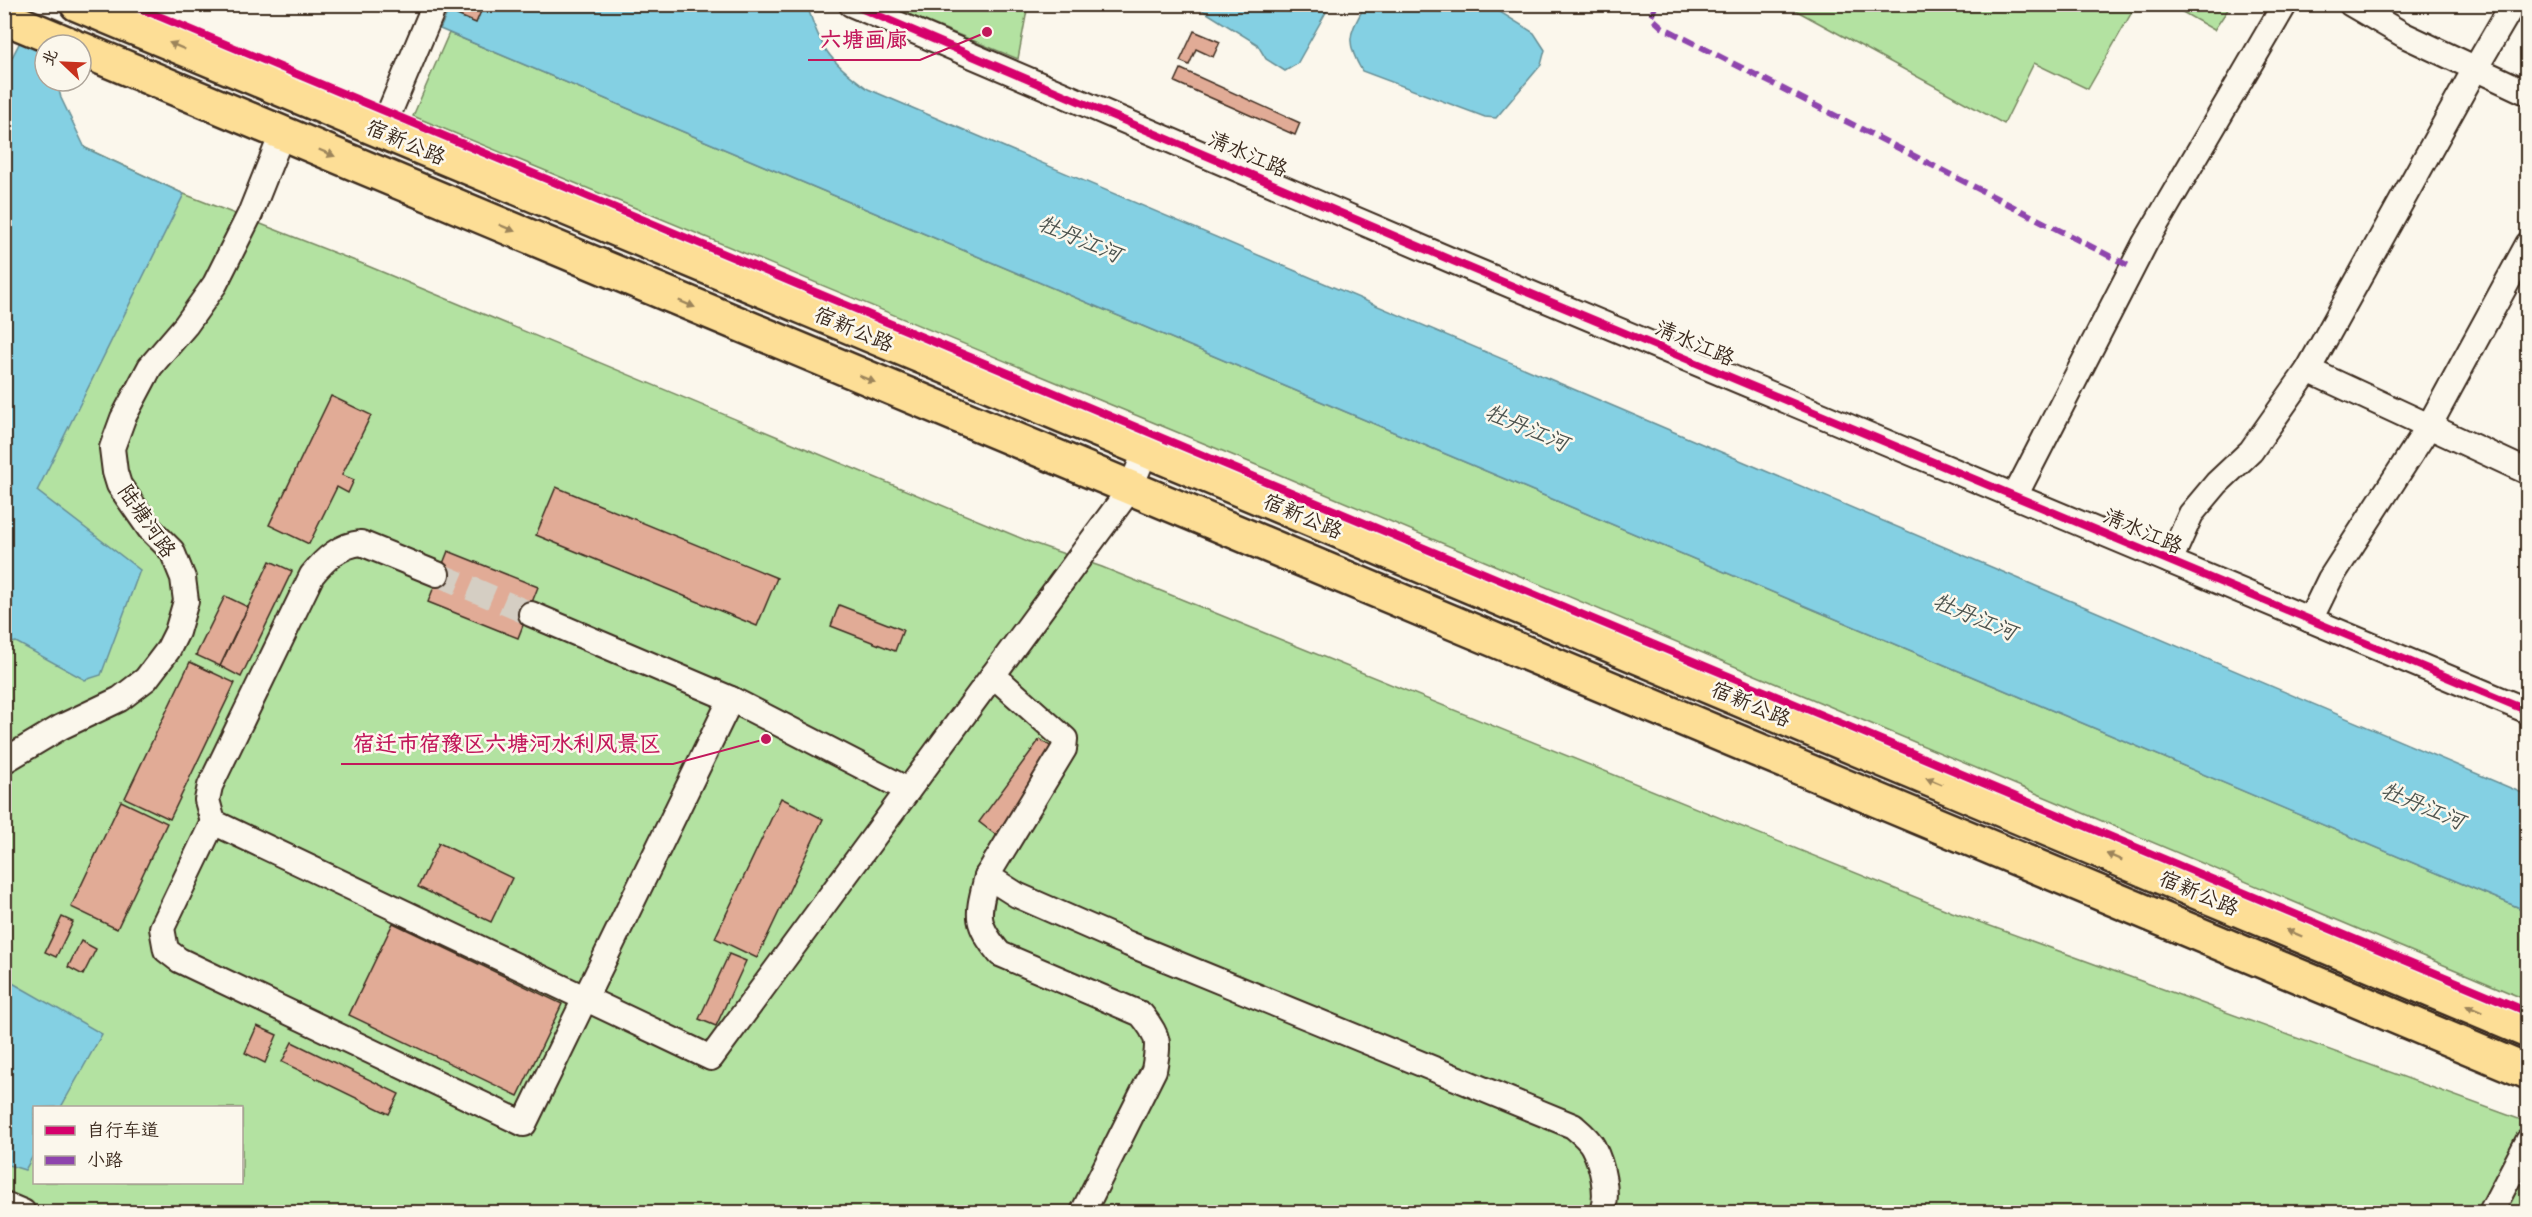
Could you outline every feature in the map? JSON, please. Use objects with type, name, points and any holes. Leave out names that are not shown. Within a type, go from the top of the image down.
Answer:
[{"type":"highway","name":"宿新公路","points":[[76,4],[1146,450],[2528,1031]]},
{"type":"highway","points":[[4,17],[42,33]]},
{"type":"highway","name":"宿新公路","points":[[93,54],[2528,1072]]},
{"type":"street","points":[[389,113],[435,4]]},
{"type":"street","name":"清水江路","points":[[850,4],[879,10],[1453,261],[2528,711]]},
{"type":"street","points":[[2015,496],[2145,243],[2285,4]]},
{"type":"street","points":[[2351,4],[2404,35],[2528,93]]},
{"type":"street","points":[[2170,561],[2191,513],[2217,483],[2251,451],[2308,370],[2513,4]]},
{"type":"street","name":"陆塘河路","points":[[4,761],[61,727],[120,699],[146,679],[168,650],[177,632],[186,601],[183,578],[172,552],[150,528],[119,485],[112,448],[123,418],[150,367],[186,325],[215,284],[250,214],[282,134]]},
{"type":"street","points":[[2310,620],[2330,579],[2429,426],[2528,244]]},
{"type":"street","points":[[2308,370],[2528,472]]},
{"type":"street","points":[[213,822],[711,1058],[1130,489],[1146,450]]},
{"type":"street","points":[[438,574],[361,543],[348,544],[321,564],[312,575],[210,786],[207,800],[213,822],[162,928],[166,950],[179,960],[524,1124],[731,699]]},
{"type":"street","points":[[531,614],[731,699],[908,790]]},
{"type":"street","points":[[993,675],[1065,739],[1064,749],[987,876],[978,916],[987,939],[1000,954],[1141,1014],[1153,1029],[1158,1046],[1154,1070],[1083,1212]]},
{"type":"street","points":[[987,876],[1017,894],[1130,944],[1574,1126],[1593,1146],[1600,1166],[1604,1188],[1602,1212]]},
{"type":"street","points":[[2491,1212],[2528,1141]]},
{"type":"street","points":[[4,1204],[23,1212]]},
{"type":"green space","points":[[2136,4],[2088,89],[2034,63],[2004,124],[1786,5]]},
{"type":"green space","points":[[2231,4],[2214,30],[2170,5]]},
{"type":"green space","points":[[886,5],[1028,5],[1018,59]]},
{"type":"green space","points":[[449,33],[2527,911],[2527,1000],[1266,469],[413,116]]},
{"type":"green space","points":[[4,110],[184,194],[363,264],[1030,542],[1102,567],[1952,912],[2527,1122],[2527,1212],[5,1212]]},
{"type":"water","points":[[39,5],[43,33],[33,33],[33,93],[60,93],[85,148],[184,194],[37,491],[140,570],[101,675],[85,680],[16,642],[5,644],[4,73]]},
{"type":"water","name":"牡丹江河","points":[[451,5],[807,5],[817,33],[828,53],[835,62],[868,89],[2527,795],[2527,911],[440,29]]},
{"type":"water","points":[[1194,5],[1261,5],[1269,9],[1290,10],[1297,5],[1330,5],[1297,64],[1285,71],[1266,59],[1257,44]]},
{"type":"water","points":[[1365,5],[1489,5],[1534,33],[1545,50],[1541,65],[1496,118],[1485,117],[1362,71],[1353,51],[1351,37]]},
{"type":"water","points":[[9,981],[102,1034],[62,1106],[33,1106],[33,1156],[25,1170],[5,1164],[4,982]]},
{"type":"pier","points":[[36,4],[103,4],[89,33],[33,33],[33,37],[21,35]]},
{"type":"building","points":[[462,4],[484,4],[476,23],[457,15]]},
{"type":"building","points":[[1194,31],[1220,42],[1213,57],[1196,49],[1189,65],[1180,61]]},
{"type":"building","points":[[1181,69],[1300,123],[1295,135],[1175,82]]},
{"type":"building","points":[[331,396],[371,415],[342,475],[354,480],[348,493],[337,487],[309,544],[269,525]]},
{"type":"building","points":[[556,487],[777,578],[757,626],[536,535]]},
{"type":"building","points":[[448,551],[538,587],[518,638],[428,602]]},
{"type":"building","points":[[270,561],[292,571],[241,677],[220,666]]},
{"type":"building","points":[[225,596],[248,607],[220,666],[196,655]]},
{"type":"building","points":[[839,605],[903,630],[895,651],[831,626]]},
{"type":"building","points":[[190,662],[235,683],[170,819],[125,798]]},
{"type":"building","points":[[1040,739],[1057,751],[996,835],[979,822]]},
{"type":"building","points":[[781,798],[823,819],[757,958],[715,938]]},
{"type":"building","points":[[121,801],[167,823],[117,929],[71,907]]},
{"type":"building","points":[[439,843],[512,878],[491,922],[418,887]]},
{"type":"building","points":[[62,917],[73,922],[56,957],[45,952]]},
{"type":"building","points":[[393,923],[562,1004],[518,1096],[349,1015]]},
{"type":"building","points":[[81,941],[96,949],[83,975],[68,967]]},
{"type":"building","points":[[729,954],[746,961],[716,1026],[699,1019]]},
{"type":"building","points":[[257,1026],[277,1035],[265,1063],[245,1053]]},
{"type":"building","points":[[292,1042],[399,1094],[389,1114],[282,1062]]},
{"type":"tunnel","points":[[437,574],[531,614]]},
{"type":"marked path","points":[[1656,4],[1651,17],[1662,27],[2133,268]]},
{"type":"cycle path","points":[[130,4],[2528,1012]]},
{"type":"cycle path","points":[[851,4],[1453,261],[2528,711]]},
{"type":"place","name":"六塘画廊","points":[[987,32]]},
{"type":"place","name":"宿迁市宿豫区六塘河水利风景区","points":[[766,739]]}]
